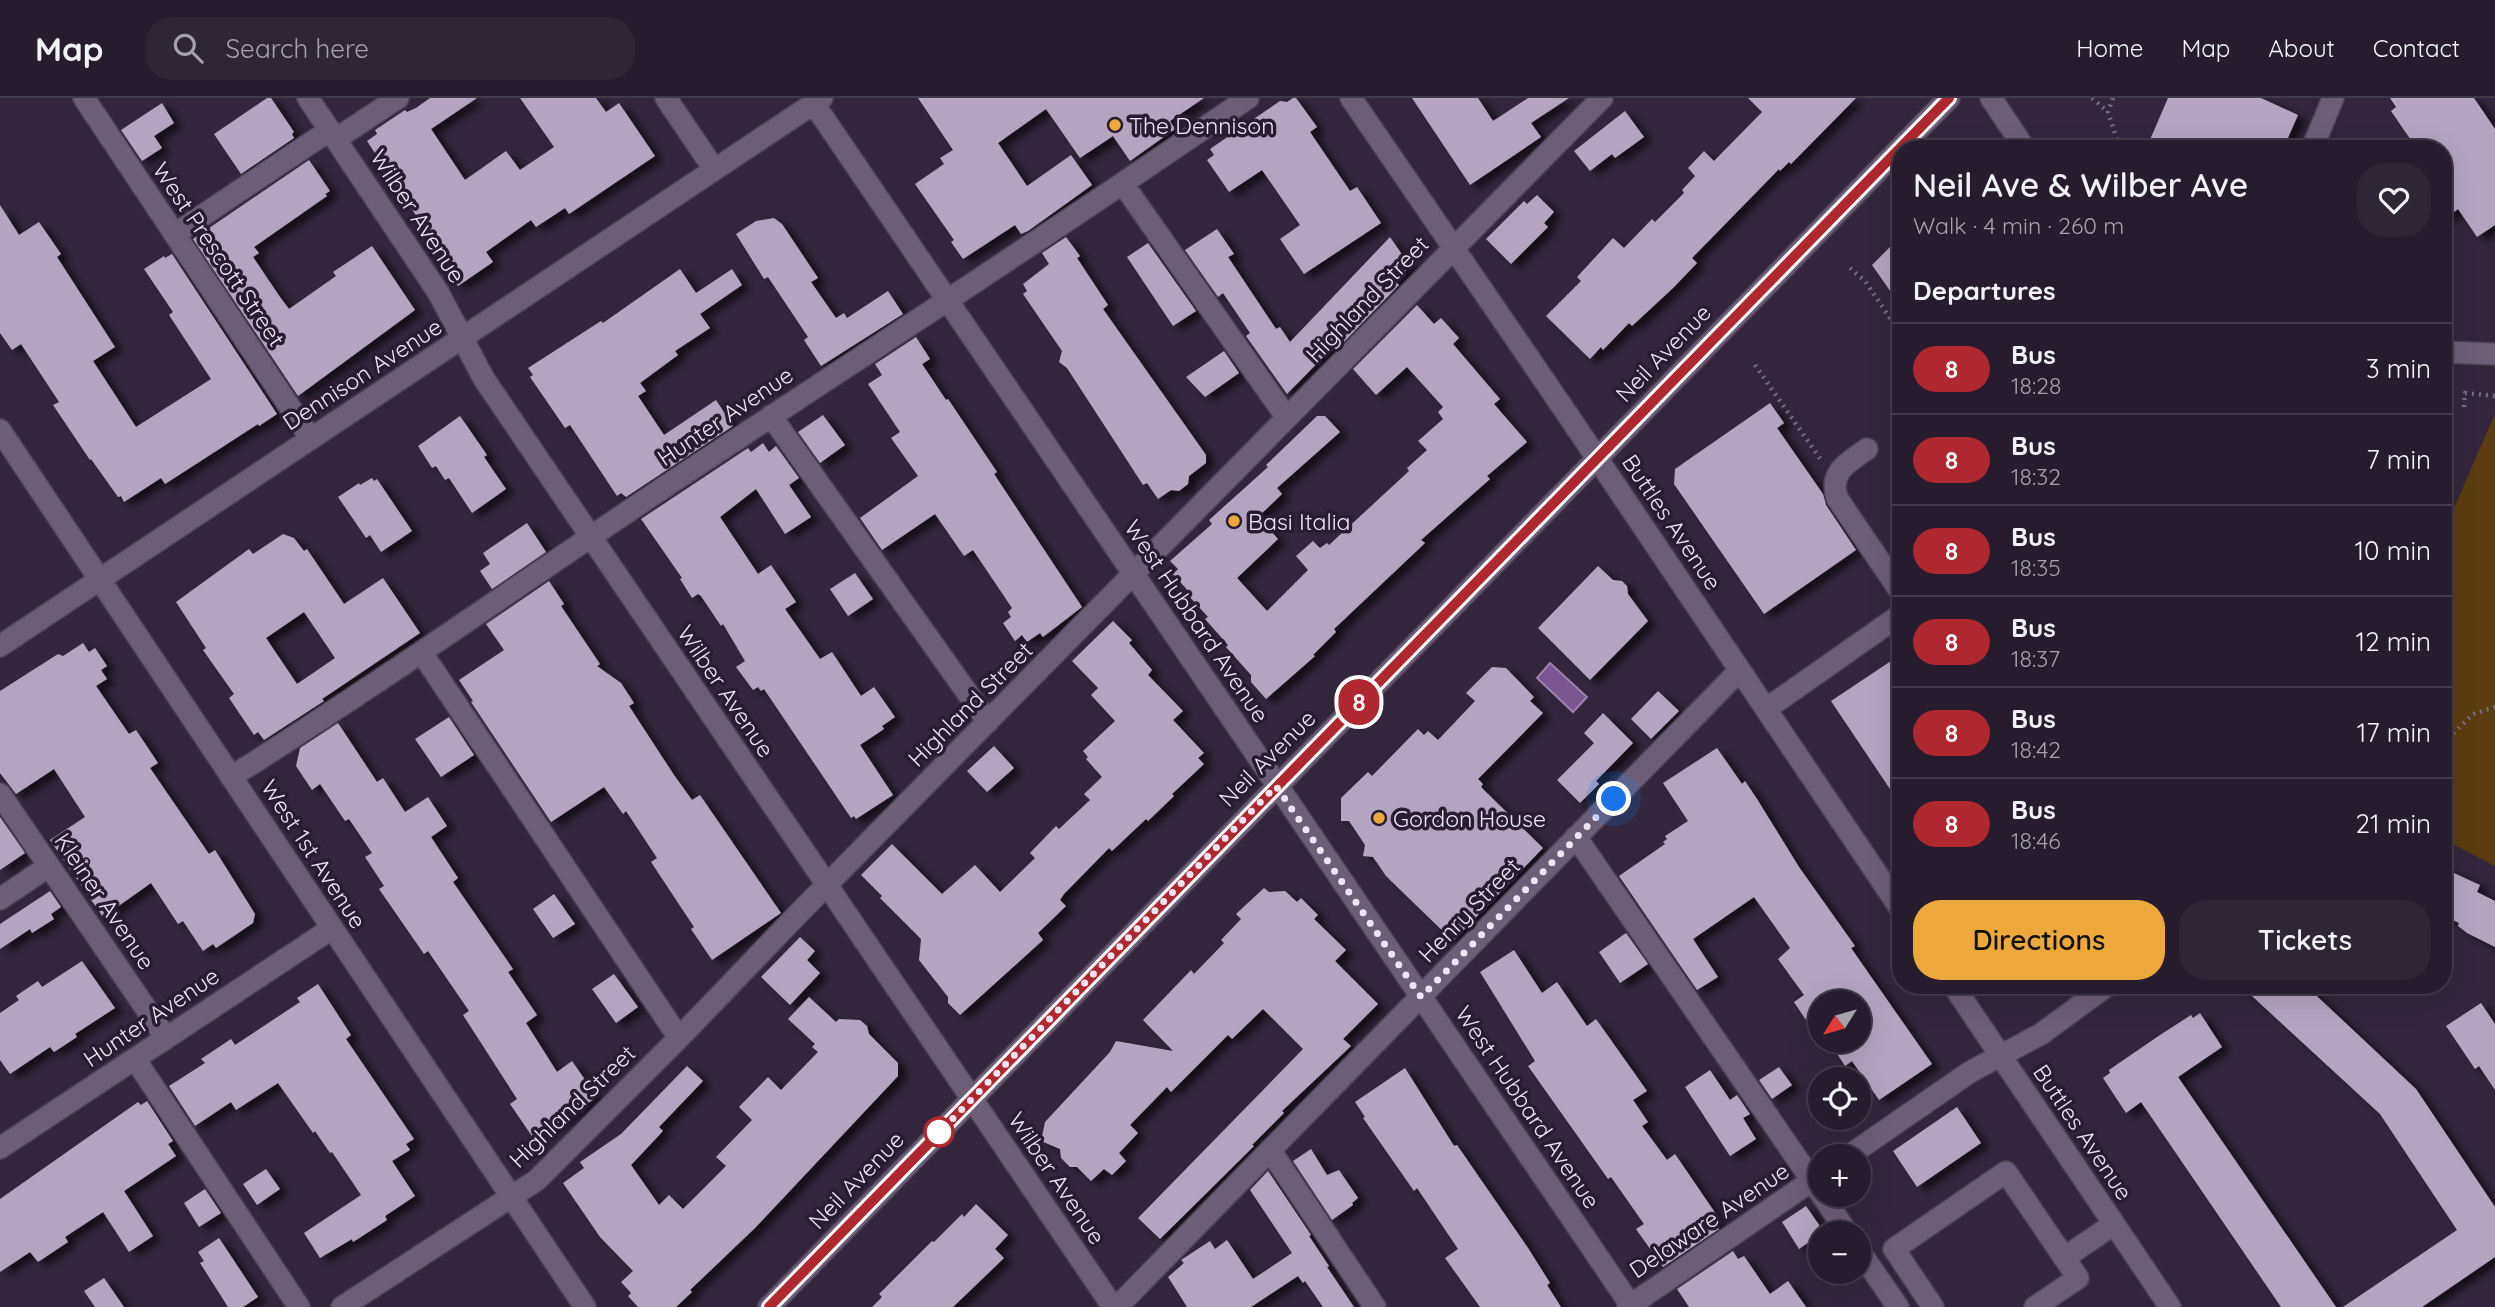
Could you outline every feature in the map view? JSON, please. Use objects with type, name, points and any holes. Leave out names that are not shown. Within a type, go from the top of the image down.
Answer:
[{"type":"street","name":"West Prescott Street","points":[[84,98],[311,439]]},
{"type":"street","name":"Wilber Avenue","points":[[308,98],[438,292],[484,379],[1115,1307]]},
{"type":"street","points":[[175,234],[333,134],[398,98]]},
{"type":"street","points":[[666,98],[714,169]]},
{"type":"street","name":"Hunter Avenue","points":[[231,777],[422,653],[590,537],[1123,184],[1248,98]]},
{"type":"street","name":"Buttles Avenue","points":[[1350,98],[1892,896]]},
{"type":"street","name":"Highland Street","points":[[342,1307],[537,1180],[1602,98]]},
{"type":"street","name":"Neil Avenue","points":[[1908,140],[1949,98]]},
{"type":"street","points":[[1991,98],[2019,140]]},
{"type":"street","points":[[2316,140],[2333,98]]},
{"type":"street","name":"Dennison Avenue","points":[[0,646],[818,101]]},
{"type":"street","name":"West Hubbard Avenue","points":[[818,101],[947,299],[1630,1306]]},
{"type":"street","name":"Neil Avenue","points":[[769,1307],[1892,156]]},
{"type":"street","points":[[1123,184],[1287,418]]},
{"type":"street","points":[[2452,352],[2495,354]]},
{"type":"street","points":[[771,416],[988,722]]},
{"type":"street","name":"West 1st Avenue","points":[[0,430],[584,1307]]},
{"type":"street","points":[[1867,449],[1841,469],[1835,477],[1833,487],[1837,498],[1892,579]]},
{"type":"street","points":[[1766,709],[1892,621]]},
{"type":"street","points":[[422,653],[679,1038]]},
{"type":"street","name":"Henry Street","points":[[1115,1307],[1740,670]]},
{"type":"street","name":"Kleiner Avenue","points":[[0,794],[166,1038]]},
{"type":"street","points":[[1576,837],[1808,1170]]},
{"type":"street","points":[[0,899],[49,866]]},
{"type":"street","name":"Hunter Avenue","points":[[0,1148],[331,929]]},
{"type":"street","name":"Buttles Avenue","points":[[1959,994],[2170,1307]]},
{"type":"street","points":[[1866,1144],[1970,1072],[2041,1034],[2096,994]]},
{"type":"street","points":[[135,1059],[299,1307]]},
{"type":"street","points":[[1270,1150],[1375,1307]]},
{"type":"street","points":[[1933,1307],[1894,1249],[2006,1172],[2078,1278],[2035,1307]]},
{"type":"street","name":"Delaware Avenue","points":[[1630,1306],[1808,1193]]},
{"type":"street","points":[[2064,1258],[2114,1224]]},
{"type":"street","points":[[1871,1268],[1898,1307]]},
{"type":"path","points":[[2092,98],[2108,112],[2117,140]]},
{"type":"path","points":[[2108,112],[2113,98]]},
{"type":"path","points":[[1850,268],[1864,281],[1892,321]]},
{"type":"path","points":[[2464,407],[2465,393],[2495,396]]},
{"type":"path","points":[[2452,734],[2473,714],[2495,708]]},
{"type":"shaded area","points":[[2495,414],[2495,866],[2452,844],[2452,512]]},
{"type":"shaded area","points":[[1550,663],[1587,697],[1573,712],[1537,678]]},
{"type":"building","points":[[267,98],[271,98],[294,132],[294,138],[241,174],[214,134]]},
{"type":"building","points":[[430,98],[477,98],[431,129],[465,180],[506,151],[520,170],[554,147],[520,98],[596,98],[606,112],[619,103],[655,156],[569,214],[565,208],[536,227],[531,220],[486,252],[493,262],[458,286],[417,226],[421,223],[367,141],[377,134],[375,130],[405,110],[407,112],[416,108]]},
{"type":"building","points":[[918,98],[1204,98],[1170,121],[1175,129],[1130,161],[1113,136],[1080,158],[1046,109],[998,143],[1027,186],[1071,155],[1092,185],[1028,231],[1021,234],[1015,225],[963,259],[951,242],[954,240],[915,184],[944,164],[940,158],[953,150]]},
{"type":"building","points":[[1296,98],[1317,127],[1310,132],[1350,191],[1357,187],[1381,223],[1304,274],[1280,239],[1300,225],[1262,170],[1229,192],[1207,160],[1214,155],[1210,149],[1280,101],[1287,102]]},
{"type":"building","points":[[1412,98],[1478,98],[1493,121],[1528,98],[1569,98],[1531,123],[1541,137],[1470,185]]},
{"type":"building","points":[[1748,98],[1856,98],[1791,164],[1789,162],[1780,171],[1779,169],[1692,258],[1697,263],[1673,288],[1632,326],[1629,323],[1603,350],[1601,347],[1590,359],[1546,316],[1581,281],[1577,277],[1613,238],[1624,248],[1652,219],[1655,222],[1684,193],[1682,190],[1695,176],[1688,168],[1704,151],[1714,161],[1762,112]]},
{"type":"building","points":[[2168,98],[2261,98],[2298,115],[2287,140],[2150,140]]},
{"type":"building","points":[[2390,98],[2474,98],[2495,129],[2495,225],[2477,237],[2458,209],[2452,213],[2452,140],[2411,140],[2391,111],[2396,107]]},
{"type":"building","points":[[162,103],[174,123],[154,136],[162,148],[142,161],[121,130]]},
{"type":"building","points":[[1625,111],[1644,137],[1615,158],[1612,154],[1590,171],[1574,151]]},
{"type":"building","points":[[309,160],[330,191],[325,194],[327,196],[254,247],[259,253],[253,257],[280,297],[289,309],[336,276],[333,272],[372,246],[415,310],[298,396],[193,239]]},
{"type":"building","points":[[1537,195],[1554,212],[1544,223],[1548,227],[1511,264],[1486,239],[1524,201],[1527,204]]},
{"type":"building","points":[[0,205],[19,235],[39,222],[61,254],[57,257],[115,347],[93,361],[136,427],[211,379],[169,315],[173,312],[144,269],[172,254],[277,414],[165,484],[161,478],[124,502],[90,460],[53,405],[59,402],[21,344],[12,350],[0,333]]},
{"type":"building","points":[[774,218],[782,224],[818,278],[811,282],[836,318],[844,313],[847,318],[888,291],[903,314],[821,366],[804,340],[808,337],[768,277],[764,279],[736,234],[756,221]]},
{"type":"building","points":[[1217,229],[1234,254],[1228,257],[1276,329],[1280,327],[1290,342],[1390,237],[1410,266],[1396,282],[1399,285],[1336,350],[1333,347],[1287,394],[1246,336],[1250,333],[1223,293],[1218,297],[1185,250]]},
{"type":"building","points":[[1066,237],[1108,305],[1103,309],[1206,455],[1206,463],[1189,476],[1188,484],[1179,491],[1171,490],[1158,499],[1147,483],[1143,485],[1067,368],[1059,362],[1062,351],[1023,294],[1027,291],[1023,284],[1049,264],[1042,253]]},
{"type":"building","points":[[1148,243],[1196,311],[1173,326],[1127,257]]},
{"type":"building","points":[[1892,245],[1892,294],[1872,265]]},
{"type":"building","points":[[680,269],[696,293],[732,269],[742,285],[700,314],[710,328],[675,351],[678,355],[640,383],[646,391],[638,396],[664,435],[716,400],[733,426],[626,497],[621,493],[617,496],[570,425],[565,428],[530,377],[533,375],[528,368],[601,321],[603,323]]},
{"type":"building","points":[[1417,305],[1434,324],[1441,318],[1459,338],[1453,344],[1500,399],[1494,404],[1527,442],[1487,476],[1490,479],[1421,540],[1425,543],[1334,629],[1336,632],[1313,655],[1315,656],[1266,699],[1251,682],[1251,675],[1205,619],[1208,617],[1189,596],[1191,594],[1173,574],[1178,569],[1170,561],[1212,524],[1209,520],[1268,467],[1266,465],[1317,416],[1325,416],[1340,432],[1277,488],[1282,494],[1258,517],[1278,539],[1237,578],[1267,611],[1308,570],[1296,556],[1313,541],[1320,548],[1327,543],[1329,545],[1409,471],[1407,468],[1427,450],[1418,441],[1443,419],[1438,412],[1443,407],[1407,367],[1376,395],[1353,369]]},
{"type":"building","points":[[916,337],[930,359],[922,364],[997,472],[994,474],[1082,607],[1043,637],[1040,633],[1027,642],[1022,635],[1015,641],[1003,623],[1011,617],[1008,612],[1012,608],[973,550],[964,556],[935,514],[882,550],[860,518],[918,476],[891,438],[900,432],[868,384],[882,375],[875,364]]},
{"type":"building","points":[[1224,351],[1239,373],[1205,397],[1186,377]]},
{"type":"building","points":[[1770,403],[1784,423],[1777,428],[1823,494],[1826,505],[1856,550],[1764,614],[1674,484],[1675,469]]},
{"type":"building","points":[[823,415],[845,445],[820,463],[798,432]]},
{"type":"building","points":[[460,416],[506,489],[472,513],[449,478],[445,480],[436,466],[432,468],[418,446]]},
{"type":"building","points":[[763,443],[769,452],[776,446],[799,478],[789,485],[811,517],[785,534],[756,489],[720,517],[758,574],[771,565],[796,602],[785,609],[820,659],[832,652],[861,696],[874,687],[895,717],[882,726],[884,729],[860,745],[893,795],[856,819],[854,816],[851,818],[764,689],[761,691],[758,687],[753,690],[736,667],[745,661],[723,624],[721,626],[701,596],[698,594],[692,598],[680,579],[682,578],[641,519],[748,448],[751,452]]},
{"type":"building","points":[[372,478],[374,481],[377,479],[412,531],[381,552],[370,535],[366,538],[338,497]]},
{"type":"building","points":[[527,523],[546,552],[492,589],[480,571],[490,564],[483,553]]},
{"type":"building","points":[[283,534],[294,538],[304,551],[307,549],[344,604],[383,578],[420,633],[264,740],[258,732],[254,735],[229,698],[234,694],[203,650],[206,648],[176,602],[249,549],[253,554]],"holes":[[[304,612],[335,658],[297,684],[266,638]]]},
{"type":"building","points":[[1598,566],[1613,580],[1622,581],[1627,586],[1628,594],[1648,621],[1590,680],[1538,628]]},
{"type":"building","points":[[855,573],[873,599],[848,616],[830,589]]},
{"type":"building","points":[[549,581],[564,604],[561,606],[600,664],[597,666],[621,683],[634,703],[629,706],[674,775],[692,800],[700,795],[781,913],[712,960],[691,929],[694,927],[651,862],[657,858],[626,811],[623,814],[604,787],[551,822],[459,680],[504,650],[486,624]]},
{"type":"building","points":[[1113,621],[1132,640],[1129,643],[1152,670],[1148,675],[1183,711],[1173,720],[1204,753],[1198,758],[1204,764],[1148,821],[1146,819],[1112,851],[1109,848],[1064,894],[1060,900],[1066,906],[1038,933],[1043,940],[960,1015],[948,1003],[948,997],[919,960],[921,939],[861,875],[892,844],[942,894],[975,865],[1000,892],[1035,858],[1030,853],[1056,826],[1059,829],[1090,800],[1084,794],[1102,777],[1086,759],[1088,757],[1083,751],[1115,721],[1091,695],[1098,688],[1072,661]]},
{"type":"building","points":[[83,643],[89,652],[95,648],[107,666],[101,670],[107,679],[96,686],[129,734],[136,730],[158,763],[150,768],[209,854],[215,850],[255,914],[253,923],[216,948],[213,944],[203,951],[183,921],[178,924],[151,883],[103,917],[50,840],[85,817],[54,769],[16,794],[0,773],[0,691],[58,654],[63,656]]},
{"type":"building","points":[[1892,660],[1892,792],[1831,701]]},
{"type":"building","points":[[1492,667],[1506,668],[1534,697],[1530,701],[1543,713],[1478,779],[1483,784],[1481,787],[1543,848],[1453,941],[1386,876],[1373,857],[1363,856],[1365,845],[1349,821],[1341,821],[1341,798],[1368,772],[1372,776],[1418,729],[1424,735],[1428,731],[1438,740],[1475,701],[1466,693]]},
{"type":"building","points":[[1658,691],[1679,711],[1651,739],[1631,719]]},
{"type":"building","points":[[1603,713],[1633,743],[1596,781],[1599,784],[1580,803],[1557,780],[1594,743],[1584,733]]},
{"type":"building","points":[[449,717],[474,755],[441,777],[415,739]]},
{"type":"building","points":[[338,723],[377,782],[383,778],[405,812],[428,797],[447,826],[431,837],[458,878],[453,882],[513,969],[508,972],[537,1015],[526,1023],[557,1072],[572,1061],[597,1097],[534,1139],[510,1104],[517,1099],[463,1015],[469,1011],[428,951],[424,954],[379,889],[384,886],[365,857],[372,853],[349,819],[345,821],[320,784],[312,790],[296,766],[300,748]]},
{"type":"building","points":[[994,746],[1014,768],[987,792],[967,771]]},
{"type":"building","points":[[1717,748],[1742,784],[1745,781],[1799,867],[1855,946],[1851,948],[1932,1064],[1879,1100],[1871,1088],[1871,1067],[1856,1067],[1852,1061],[1845,1066],[1837,1054],[1871,1054],[1871,990],[1808,990],[1808,1023],[1794,1002],[1804,995],[1778,959],[1790,948],[1754,897],[1693,939],[1718,977],[1697,990],[1619,876],[1665,844],[1665,836],[1688,821],[1663,783]]},
{"type":"building","points":[[0,817],[25,853],[0,870]]},
{"type":"building","points":[[2452,872],[2480,885],[2477,892],[2495,901],[2495,947],[2467,933],[2458,926],[2459,923],[2452,920]]},
{"type":"building","points":[[1264,888],[1269,892],[1285,891],[1297,902],[1301,898],[1318,915],[1314,919],[1346,950],[1335,961],[1378,1004],[1343,1039],[1351,1046],[1282,1111],[1284,1113],[1252,1145],[1254,1146],[1160,1239],[1138,1218],[1303,1049],[1263,1009],[1232,1039],[1228,1035],[1171,1092],[1167,1087],[1130,1125],[1138,1133],[1119,1153],[1126,1161],[1112,1175],[1104,1169],[1091,1181],[1077,1167],[1070,1167],[1061,1158],[1060,1149],[1041,1141],[1045,1122],[1110,1052],[1116,1041],[1173,1051],[1143,1020],[1191,970],[1194,974],[1224,943],[1221,940],[1241,919],[1236,914]]},
{"type":"building","points":[[50,891],[61,907],[51,914],[54,919],[32,933],[30,929],[0,949],[0,924]]},
{"type":"building","points":[[554,894],[575,924],[553,938],[533,909]]},
{"type":"building","points":[[1626,933],[1648,964],[1620,983],[1599,952]]},
{"type":"building","points":[[800,937],[815,951],[807,960],[820,973],[790,1005],[761,977]]},
{"type":"building","points":[[1514,950],[1542,993],[1557,982],[1587,1026],[1596,1019],[1647,1091],[1633,1100],[1648,1122],[1642,1126],[1667,1160],[1675,1154],[1718,1217],[1714,1221],[1719,1229],[1663,1267],[1636,1229],[1644,1224],[1611,1177],[1608,1179],[1528,1066],[1535,1061],[1480,972]]},
{"type":"building","points":[[82,961],[115,1008],[75,1034],[77,1037],[54,1052],[50,1047],[10,1074],[0,1060],[0,1013],[19,1000],[16,996],[38,981],[42,987]]},
{"type":"building","points":[[614,974],[638,1007],[616,1023],[592,989]]},
{"type":"building","points":[[318,984],[351,1035],[346,1039],[414,1139],[406,1144],[410,1150],[392,1161],[415,1196],[385,1216],[387,1220],[353,1242],[352,1239],[320,1258],[304,1233],[361,1195],[332,1152],[330,1153],[315,1131],[313,1133],[278,1083],[236,1110],[231,1102],[195,1126],[169,1086],[205,1063],[201,1059],[231,1039],[235,1045],[300,1002],[297,998]]},
{"type":"building","points":[[2250,994],[2315,994],[2416,1089],[2495,1207],[2495,1257],[2422,1307],[2343,1307],[2457,1230],[2380,1114]]},
{"type":"building","points":[[809,997],[836,1022],[839,1019],[860,1020],[867,1026],[869,1034],[898,1063],[898,1076],[755,1228],[690,1290],[692,1292],[676,1307],[638,1307],[621,1282],[633,1271],[600,1237],[563,1183],[584,1168],[580,1162],[621,1134],[687,1066],[703,1081],[659,1127],[663,1131],[631,1165],[659,1205],[669,1195],[683,1209],[726,1166],[716,1157],[752,1120],[739,1107],[768,1077],[781,1090],[818,1052],[812,1047],[815,1044],[788,1019]]},
{"type":"building","points":[[2481,1003],[2495,1024],[2495,1090],[2479,1066],[2475,1069],[2446,1026]]},
{"type":"building","points":[[2200,1013],[2222,1047],[2178,1077],[2336,1307],[2281,1307],[2141,1102],[2126,1113],[2103,1078],[2110,1073],[2109,1070],[2157,1037],[2191,1015],[2193,1018]]},
{"type":"building","points":[[1779,1067],[1792,1085],[1772,1099],[1759,1080]]},
{"type":"building","points":[[1405,1068],[1454,1146],[1457,1145],[1528,1248],[1550,1283],[1547,1285],[1561,1307],[1480,1307],[1445,1258],[1458,1249],[1417,1188],[1414,1191],[1363,1118],[1365,1117],[1355,1102]]},
{"type":"building","points":[[1710,1070],[1730,1100],[1737,1095],[1750,1114],[1743,1118],[1756,1139],[1730,1156],[1685,1087]]},
{"type":"building","points":[[147,1101],[173,1141],[168,1144],[176,1156],[124,1191],[153,1236],[129,1252],[103,1212],[65,1237],[68,1242],[38,1262],[30,1252],[0,1272],[0,1199],[138,1102],[141,1105]]},
{"type":"building","points":[[1957,1107],[1981,1143],[1917,1187],[1893,1151]]},
{"type":"building","points":[[1311,1149],[1327,1175],[1339,1170],[1358,1198],[1353,1205],[1332,1220],[1293,1161]]},
{"type":"building","points":[[266,1169],[280,1189],[257,1205],[243,1184]]},
{"type":"building","points":[[1268,1171],[1311,1235],[1309,1236],[1329,1266],[1327,1267],[1354,1307],[1323,1307],[1305,1281],[1303,1283],[1298,1276],[1251,1307],[1187,1307],[1168,1277],[1184,1263],[1181,1260],[1210,1241],[1215,1249],[1227,1240],[1253,1279],[1292,1253],[1250,1190]]},
{"type":"building","points":[[205,1189],[221,1213],[199,1227],[184,1203]]},
{"type":"building","points":[[976,1204],[1008,1235],[995,1249],[1004,1258],[953,1307],[872,1307],[882,1297],[879,1294],[932,1241],[962,1214],[964,1217]]},
{"type":"building","points":[[1806,1206],[1816,1221],[1808,1221],[1808,1243],[1799,1249],[1782,1222]]},
{"type":"building","points":[[219,1238],[258,1297],[243,1307],[228,1307],[200,1263],[204,1261],[198,1252]]},
{"type":"building","points":[[1733,1251],[1738,1259],[1744,1256],[1770,1294],[1788,1281],[1806,1307],[1689,1307],[1677,1289]]},
{"type":"building","points":[[104,1278],[124,1307],[95,1307],[84,1291]]},
{"type":"bus line","name":"8","points":[[1908,140],[1949,98]]},
{"type":"bus line","name":"8","points":[[769,1307],[1892,156]]},
{"type":"place","name":"The Dennison","points":[[1115,125]]},
{"type":"place","name":"Basi Italia","points":[[1234,521]]},
{"type":"place","name":"Gordon House","points":[[1379,818]]},
{"type":"route","points":[[939,1132],[933,1139],[1276,786],[1421,997],[1614,799]]}]
